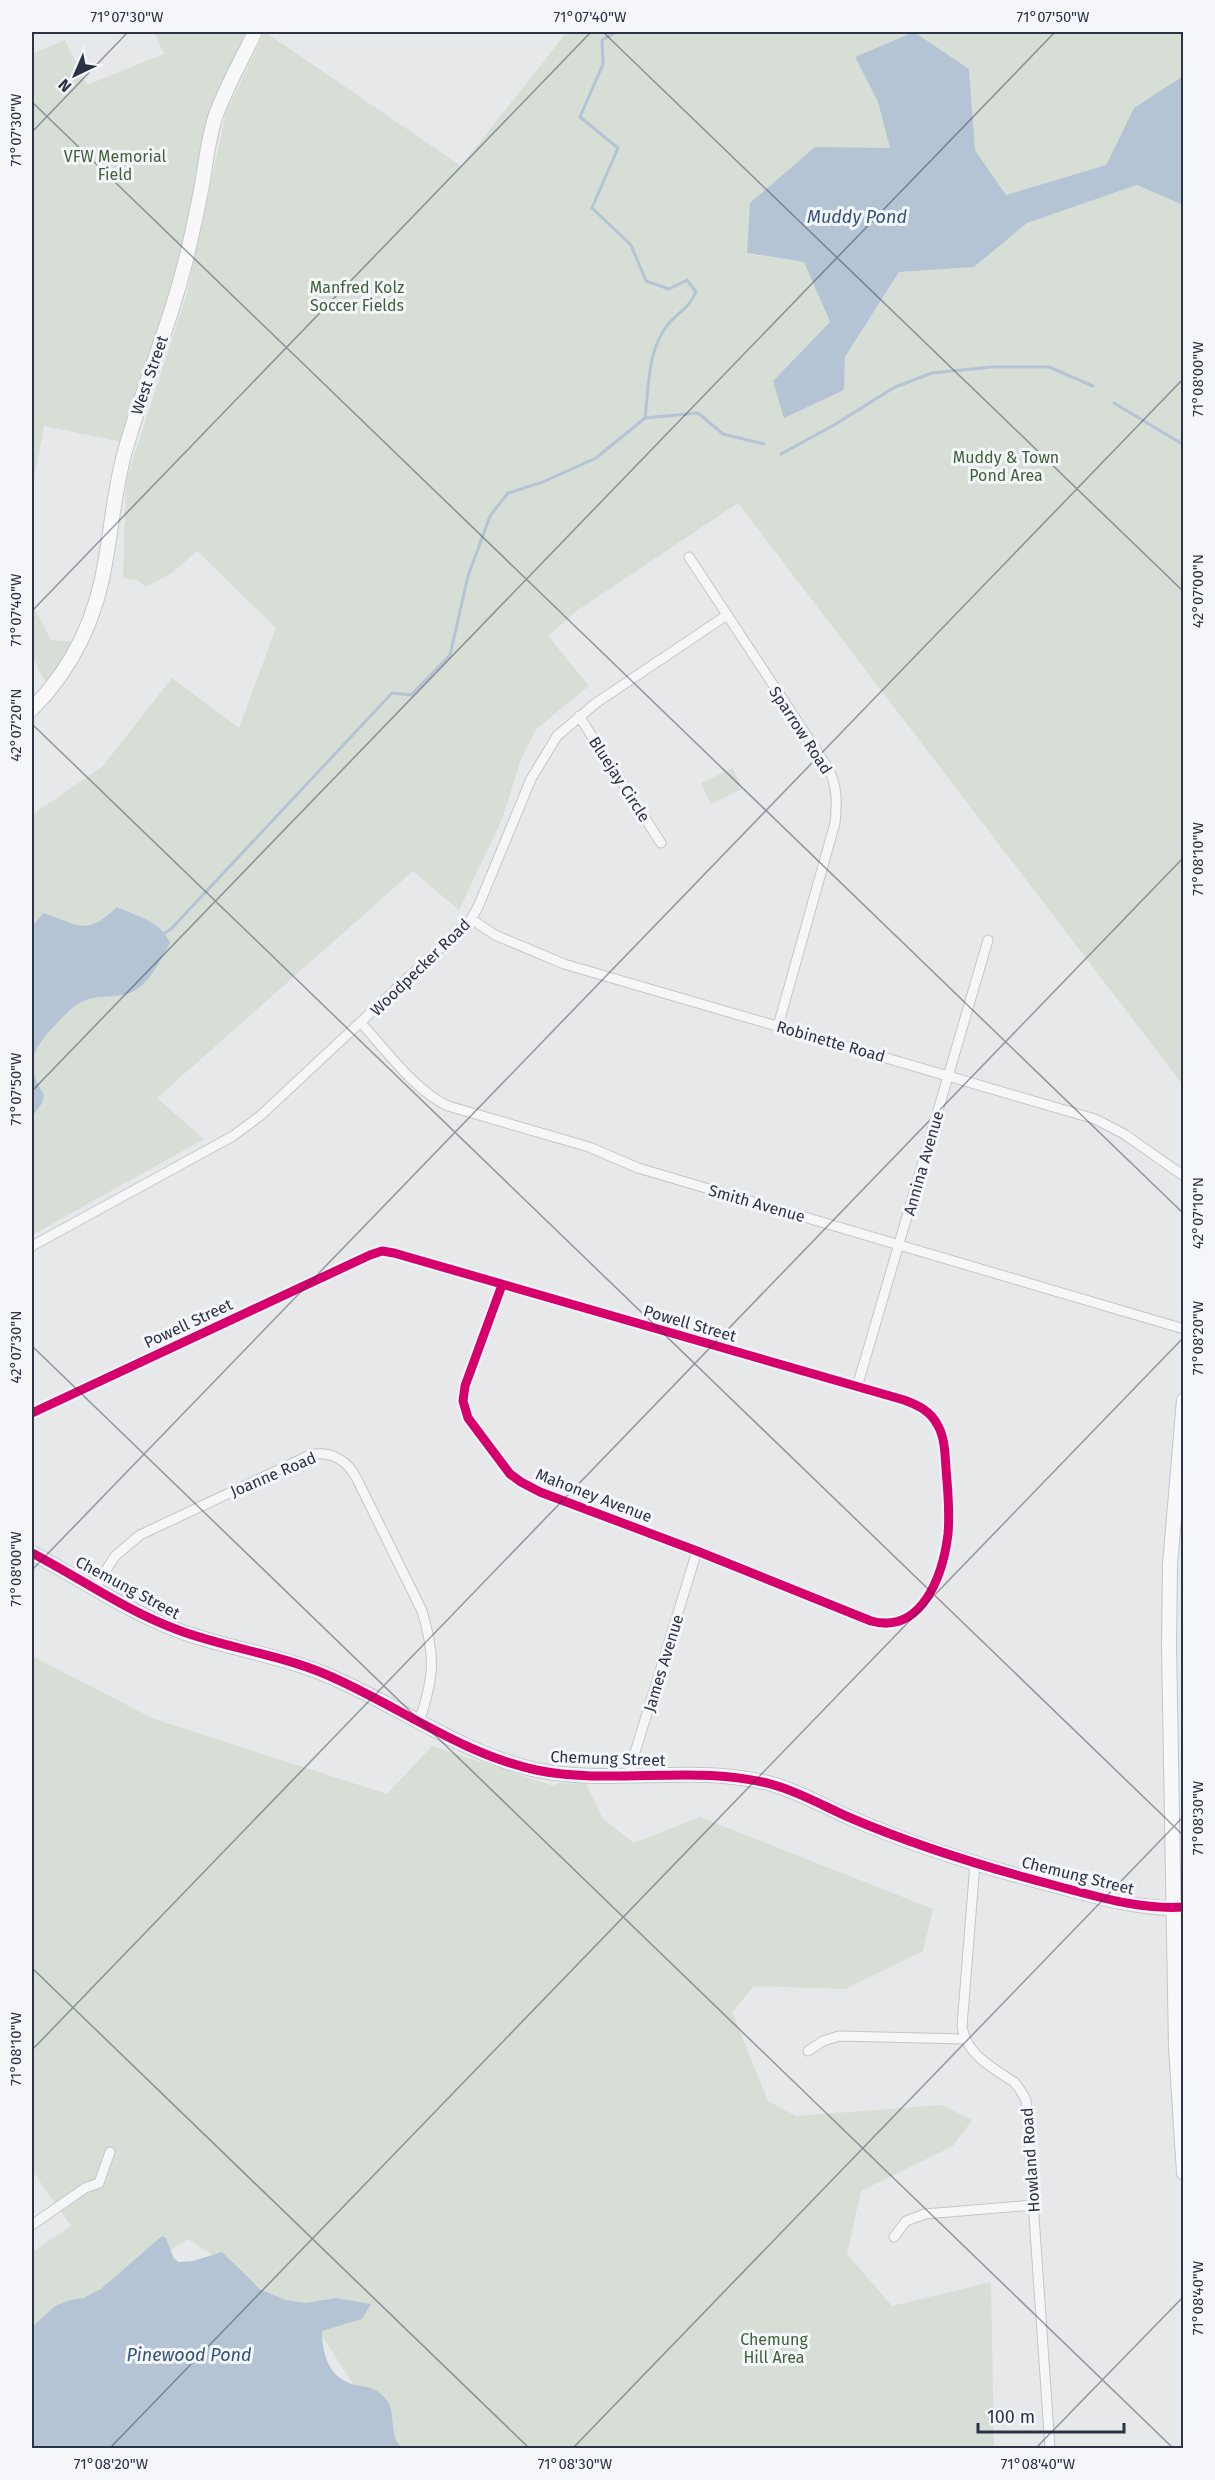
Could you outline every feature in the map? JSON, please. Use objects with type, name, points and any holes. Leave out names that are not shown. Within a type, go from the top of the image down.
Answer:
[{"type":"street","name":"West Street","points":[[32,710],[70,661],[85,635],[96,603],[122,463],[184,267],[212,131],[220,103],[255,32]]},
{"type":"street","name":"Sparrow Road","points":[[689,557],[832,775],[837,797],[835,823],[778,1026]]},
{"type":"street","name":"Woodpecker Road","points":[[32,1246],[243,1130],[361,1023],[471,919],[538,764],[557,736],[579,716],[727,615]]},
{"type":"street","name":"Bluejay Circle","points":[[579,716],[662,843]]},
{"type":"street","name":"Robinette Road","points":[[471,919],[495,935],[553,960],[1095,1119],[1124,1134],[1184,1176]]},
{"type":"street","name":"Annina Avenue","points":[[857,1386],[988,940]]},
{"type":"street","name":"Smith Avenue","points":[[361,1023],[418,1085],[433,1098],[448,1106],[589,1147],[638,1168],[1184,1329]]},
{"type":"street","name":"Powell Street","points":[[32,1413],[376,1253],[394,1253],[857,1386],[922,1408],[933,1418],[941,1432],[948,1499],[948,1532],[941,1564],[929,1593],[919,1608],[902,1622],[882,1624],[697,1551]]},
{"type":"street","name":"Mahoney Avenue","points":[[502,1285],[464,1392],[465,1413],[475,1429],[510,1474],[526,1485],[697,1551]]},
{"type":"street","points":[[1183,1402],[1170,1565],[1179,1907],[1176,2048],[1184,2173]]},
{"type":"street","name":"Joanne Road","points":[[95,1588],[115,1556],[129,1541],[140,1535],[310,1455],[319,1453],[339,1458],[353,1471],[422,1611],[433,1667],[430,1689],[419,1722]]},
{"type":"street","name":"James Avenue","points":[[628,1775],[697,1551]]},
{"type":"street","name":"Chemung Street","points":[[32,1553],[139,1613],[181,1631],[322,1673],[488,1755],[526,1767],[570,1775],[720,1777],[765,1783],[798,1794],[896,1835],[975,1863],[1133,1905],[1179,1907]]},
{"type":"street","points":[[808,2051],[823,2041],[839,2036],[965,2039],[962,2017],[975,1863]]},
{"type":"street","name":"Howland Road","points":[[965,2039],[982,2061],[1014,2082],[1023,2094],[1027,2109],[1050,2448]]},
{"type":"street","points":[[32,2225],[85,2188],[99,2183],[110,2152]]},
{"type":"street","points":[[894,2237],[906,2221],[925,2214],[1034,2205]]},
{"type":"green space","name":"VFW Memorial Field","points":[[154,32],[250,32],[239,52],[180,267],[122,442],[44,426],[32,490],[32,54],[65,40],[87,85],[164,54]]},
{"type":"green space","points":[[265,32],[461,166],[567,32],[1183,32],[1183,76],[1134,108],[1106,165],[1006,195],[975,150],[969,69],[855,57],[878,102],[890,148],[747,254],[804,262],[830,323],[773,381],[844,390],[845,357],[899,272],[974,267],[1027,223],[1137,185],[1183,205],[1183,1085],[738,503],[578,610],[548,636],[589,686],[536,729],[520,762],[503,817],[459,910],[413,871],[157,1098],[204,1139],[32,1235],[32,815],[103,766],[172,678],[239,728],[276,628],[197,551],[172,573],[146,587],[137,580],[123,578],[126,481],[187,293],[226,112]]},
{"type":"green space","points":[[32,604],[51,640],[75,642],[47,685],[32,656]]},
{"type":"green space","points":[[733,768],[742,789],[711,804],[701,783]]},
{"type":"green space","name":"Chemung Hill Area","points":[[32,1656],[154,1719],[387,1794],[432,1746],[554,1786],[557,1783],[586,1784],[603,1819],[634,1843],[700,1817],[933,1909],[923,1951],[845,1989],[754,1986],[732,2012],[768,2101],[796,2116],[942,2105],[972,2120],[953,2146],[861,2191],[847,2254],[892,2306],[991,2282],[994,2448],[395,2448],[315,2325],[189,2239],[32,2330],[32,2252],[71,2226],[32,2170]]},
{"type":"water","name":"Muddy Pond","points":[[914,32],[969,69],[975,150],[1006,195],[1106,165],[1134,108],[1183,76],[1183,205],[1137,185],[1027,223],[974,267],[899,272],[845,357],[844,390],[784,418],[773,381],[830,322],[804,262],[747,253],[750,203],[815,147],[890,148],[878,102],[855,57]]},
{"type":"water","points":[[117,907],[155,925],[170,943],[153,973],[139,988],[126,994],[92,998],[82,1002],[67,1013],[42,1040],[34,1056],[33,1065],[34,1074],[44,1095],[42,1103],[32,1117],[32,927],[43,913],[74,924],[90,925],[98,922]]},
{"type":"water","name":"Pinewood Pond","points":[[162,2236],[166,2238],[173,2257],[178,2262],[193,2261],[222,2252],[260,2289],[285,2300],[305,2303],[336,2298],[371,2304],[362,2319],[322,2331],[323,2347],[328,2363],[337,2376],[352,2384],[373,2389],[385,2398],[391,2410],[397,2442],[402,2448],[32,2448],[32,2327],[55,2306],[84,2298],[101,2289]]},
{"type":"waterway","points":[[616,32],[602,40],[603,64],[580,117],[618,148],[592,208],[631,245],[646,281],[669,289],[687,280],[696,292],[687,306],[669,323],[657,344],[650,369],[645,418]]},
{"type":"waterway","points":[[781,454],[834,425],[895,387],[932,373],[992,367],[1049,367],[1093,386]]},
{"type":"waterway","points":[[1114,403],[1184,445]]},
{"type":"waterway","points":[[163,934],[171,929],[392,693],[411,695],[450,655],[468,576],[490,516],[508,493],[543,482],[596,458],[645,418],[698,413],[723,434],[764,444]]},
{"type":"cycle path","points":[[32,1413],[370,1255],[382,1251],[394,1253],[904,1400],[923,1409],[934,1419],[943,1440],[949,1510],[948,1534],[941,1567],[927,1598],[904,1619],[889,1623],[871,1621],[697,1551],[540,1492],[510,1474],[468,1418],[463,1401],[465,1386],[502,1285]]},
{"type":"cycle path","points":[[32,1553],[122,1604],[159,1622],[196,1636],[289,1661],[325,1674],[454,1740],[508,1762],[536,1770],[565,1774],[715,1776],[774,1785],[903,1839],[1005,1872],[1120,1902],[1152,1907],[1184,1907]]},
{"type":"park label","name":"Manfred Kolz Soccer Fields","points":[[357,296]]},
{"type":"park label","name":"Muddy & Town Pond Area","points":[[1006,466]]}]
